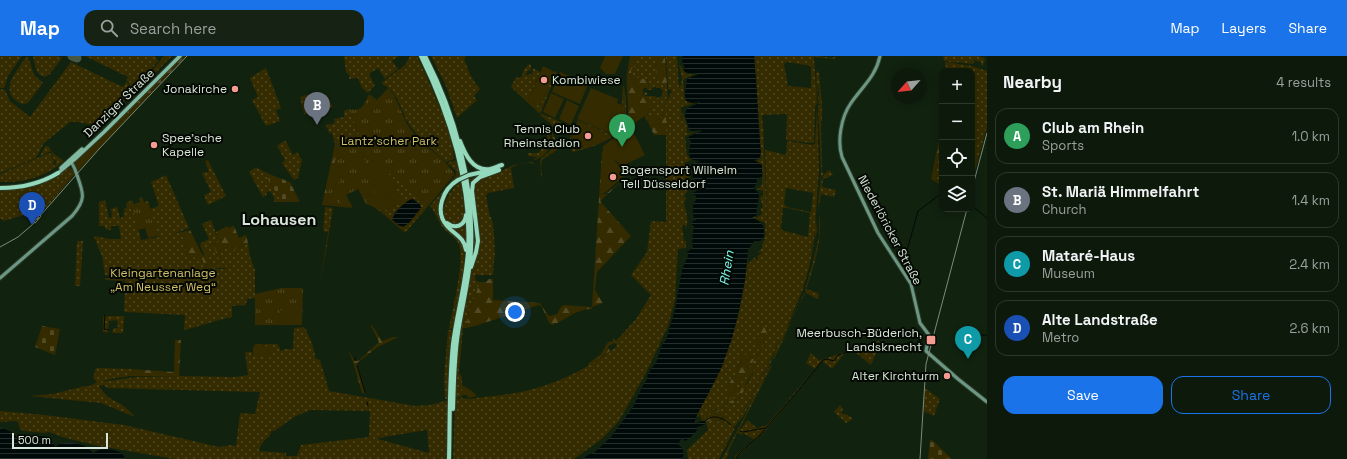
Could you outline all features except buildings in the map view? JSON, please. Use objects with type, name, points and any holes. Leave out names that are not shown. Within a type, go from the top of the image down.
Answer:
[{"type":"highway","points":[[421,56],[439,94],[448,118],[465,190],[468,229],[466,273],[458,326]]},
{"type":"highway","points":[[425,56],[439,87],[463,149],[471,162],[477,167],[483,169],[490,169],[502,165],[489,171],[458,180],[450,186],[441,205],[441,213],[446,224],[461,237],[465,244],[466,273]]},
{"type":"highway","points":[[451,117],[463,160],[470,204],[471,238],[468,279]]},
{"type":"highway","points":[[450,459],[452,362],[468,279],[478,241],[472,186],[477,178],[499,170]]},
{"type":"highway","name":"Danziger Straße","points":[[0,187],[27,186],[40,182],[57,172]]},
{"type":"highway","points":[[470,176],[486,174]]},
{"type":"highway","points":[[458,180],[447,193],[443,204],[444,217],[451,226],[459,226],[465,221],[465,190]]},
{"type":"main road","name":"Danziger Straße","points":[[57,172],[70,162],[116,118],[178,56]]},
{"type":"main road","name":"Niederlöricker Straße","points":[[880,56],[873,75],[851,102],[847,111],[841,132],[841,152],[845,164],[878,232],[911,284],[921,324],[929,335],[926,350],[958,379],[987,402]]},
{"type":"main road","name":"Danziger Straße","points":[[57,172],[66,167],[70,162]]},
{"type":"main road","points":[[70,162],[76,173]]},
{"type":"main road","points":[[0,278],[72,216],[79,208],[83,199],[83,191],[70,162]]},
{"type":"main road","points":[[66,167],[73,168]]},
{"type":"green space","points":[[0,56],[22,56],[8,76],[4,88],[0,88]]},
{"type":"green space","points":[[28,56],[34,75],[43,83],[28,103],[22,104],[12,97],[10,93],[10,84],[15,74]]},
{"type":"green space","points":[[33,56],[58,56],[62,58],[50,74],[45,77],[37,72]]},
{"type":"green space","points":[[85,56],[155,56],[158,61],[138,86],[136,86],[128,98],[124,97],[126,100],[103,122],[96,125],[70,122],[44,143],[36,158],[0,173],[0,89],[5,90],[10,101],[30,117],[71,62],[123,87],[127,81],[128,84],[130,83],[126,80],[128,77]]},
{"type":"green space","points":[[164,56],[172,56],[127,102]]},
{"type":"green space","points":[[182,56],[186,56],[77,172],[73,162],[125,114]]},
{"type":"green space","points":[[344,56],[398,56],[392,61],[398,69],[385,79],[378,68],[369,74],[375,85],[368,93],[362,88],[358,78],[349,79],[350,76],[346,72]]},
{"type":"green space","points":[[410,56],[417,56],[427,77],[451,140],[454,152],[453,160],[446,162],[423,141],[407,121],[393,92],[382,84],[405,65]]},
{"type":"green space","points":[[431,56],[466,56],[464,59],[469,71],[480,89],[474,96],[477,100],[457,118],[446,86]]},
{"type":"green space","points":[[605,56],[623,56],[615,74],[606,74],[600,68]]},
{"type":"green space","points":[[630,56],[635,56],[635,65],[631,70],[632,78],[647,79],[649,85],[648,89],[646,87],[643,89],[643,97],[650,98],[651,105],[646,119],[644,116],[631,126],[632,130],[615,138],[627,121],[627,80]]},
{"type":"green space","points":[[635,56],[657,56],[655,69],[665,87],[667,86],[667,100],[672,91],[668,89],[666,56],[677,56],[679,88],[682,80],[679,65],[687,74],[696,74],[685,78],[683,81],[685,99],[690,103],[695,103],[681,106],[682,125],[683,108],[687,133],[696,132],[685,136],[687,155],[691,160],[684,163],[689,180],[689,187],[684,196],[686,199],[684,203],[687,219],[686,229],[685,225],[682,225],[686,248],[678,249],[675,300],[668,326],[647,371],[619,421],[603,438],[574,459],[453,459],[455,399],[469,399],[525,391],[555,382],[577,372],[598,360],[617,346],[612,339],[614,338],[616,341],[636,319],[651,295],[631,275],[647,252],[651,221],[666,222],[666,105],[662,118],[655,119],[652,117],[652,119],[649,119],[648,122],[646,119],[650,101],[649,98],[643,98],[644,92],[647,92],[647,95],[645,96],[654,96],[658,98],[662,96],[663,91],[655,86],[651,90],[647,90],[646,87],[648,89],[649,84],[647,79],[632,78],[631,70]]},
{"type":"green space","points":[[657,56],[665,56],[667,86],[664,88],[655,69]]},
{"type":"green space","points":[[755,56],[819,56],[832,58],[836,56],[834,59],[814,57],[817,103],[815,107],[814,142],[811,143],[786,140],[787,114],[762,115],[768,237],[765,150],[786,155],[787,141],[813,145],[815,143],[817,108],[819,170],[815,225],[816,221],[817,231],[815,238],[815,227],[814,241],[808,258],[814,244],[803,289],[785,331],[803,293],[779,347],[792,321],[773,362],[778,350],[773,360],[775,351],[781,339],[776,348],[778,338],[775,350],[736,425],[733,427],[735,428],[719,459],[688,459],[687,450],[708,430],[706,422],[710,420],[715,423],[724,418],[718,414],[720,410],[715,409],[710,412],[710,415],[706,418],[701,419],[705,421],[701,420],[700,414],[698,417],[696,416],[718,374],[731,341],[742,300],[748,257],[748,264],[755,257],[756,260],[758,259],[758,257],[756,257],[763,252],[757,253],[762,248],[765,237],[765,223],[752,217],[758,217],[762,214],[760,209],[763,207],[760,198],[763,195],[763,191],[756,189],[761,187],[763,175],[760,163],[756,161],[761,158],[756,75],[754,66]],"holes":[[[787,62],[811,66],[811,88],[788,86],[784,64]],[[786,188],[813,193],[811,212],[787,207],[784,204]],[[783,208],[810,213],[808,237],[781,230]],[[766,333],[753,373],[740,397],[732,407],[756,360],[762,341],[762,334]],[[748,357],[752,359],[751,364],[748,366],[743,380],[734,384],[736,389],[738,389],[725,406],[726,414],[722,407],[729,396],[730,381],[733,376],[738,373],[737,367],[739,364],[742,366],[741,359],[745,358],[746,361],[749,360]]]},
{"type":"green space","points":[[943,56],[978,56],[985,58],[983,66],[981,65],[981,62],[974,60],[973,64],[944,61]]},
{"type":"green space","points":[[945,62],[972,66],[987,71],[987,127],[975,171],[975,68],[946,68]]},
{"type":"green space","points":[[529,64],[533,67],[531,66],[531,71],[527,71],[526,75],[532,74],[533,68],[540,72],[528,101],[540,106],[555,71],[557,72],[540,114],[511,87],[516,77],[519,78],[522,76],[524,69]]},
{"type":"green space","name":"Kombiwiese","points":[[543,66],[555,72],[540,106],[528,101]]},
{"type":"green space","points":[[266,68],[281,108],[276,110],[280,121],[266,126],[252,100],[258,97],[250,78]]},
{"type":"green space","points":[[817,70],[819,73],[822,104],[819,104],[818,102],[818,82],[817,99]]},
{"type":"green space","points":[[560,72],[588,84],[580,104],[552,92]]},
{"type":"green space","points":[[623,86],[626,102],[626,114],[622,126],[604,142],[572,152],[572,148],[578,150],[580,147],[583,147],[605,133],[578,121],[571,140],[570,139],[578,120],[611,134],[615,132],[623,115]]},
{"type":"green space","name":"Lantz'scher Park","points":[[388,88],[394,95],[407,124],[417,138],[445,162],[455,174],[429,205],[371,159],[391,177],[403,202],[381,212],[366,204],[358,189],[346,195],[352,206],[326,204],[339,142],[359,134],[349,109],[354,110],[360,108],[364,104],[369,94],[377,100]]},
{"type":"green space","points":[[591,88],[618,99],[617,103],[624,106],[622,122],[612,134],[577,119]]},
{"type":"green space","points":[[551,93],[564,99],[555,118],[543,112]]},
{"type":"green space","points":[[309,94],[310,97],[318,94],[319,96],[327,95],[333,107],[325,110],[324,107],[320,108],[317,102],[314,103],[314,108],[304,115],[300,97]]},
{"type":"green space","points":[[567,100],[579,106],[571,125],[559,119]]},
{"type":"green space","points":[[666,104],[666,135],[654,135],[648,122],[649,119],[652,119],[652,116],[655,116],[655,119],[662,118]]},
{"type":"green space","points":[[822,104],[821,121],[822,172],[818,107]]},
{"type":"green space","points":[[349,109],[359,134],[335,144],[332,133],[329,133],[326,125],[335,122],[334,119],[344,117],[344,111]]},
{"type":"green space","points":[[542,114],[561,122],[557,133],[550,123],[540,115]]},
{"type":"green space","name":"Tennis Club Rheinstadion","points":[[578,121],[606,133],[600,141],[592,146],[577,146],[572,144],[573,139],[571,138]]},
{"type":"green space","points":[[545,125],[550,134],[550,141],[546,150],[549,149],[543,156],[535,160],[534,159],[538,157],[528,156],[528,153],[538,153],[547,144],[547,132],[540,130]]},
{"type":"green space","points":[[630,126],[645,155],[622,166],[613,158],[626,174],[605,193],[600,194],[603,146]]},
{"type":"green space","points":[[550,128],[556,140],[557,150],[542,160],[541,177],[540,160],[552,149]]},
{"type":"green space","points":[[285,140],[293,155],[297,152],[302,160],[298,178],[294,180],[282,163],[285,160],[277,146]]},
{"type":"green space","points":[[939,140],[939,157],[935,171],[935,180],[939,181],[939,184],[931,179]]},
{"type":"green space","points":[[339,142],[334,168],[335,171],[326,204],[342,205],[350,203],[353,208],[322,205],[335,144]]},
{"type":"green space","points":[[45,146],[48,146],[54,154],[64,161],[50,171],[34,178],[0,182],[0,174],[49,153],[51,154],[54,161],[53,164],[55,166],[56,161],[54,160],[51,151],[40,156]]},
{"type":"green space","points":[[363,149],[366,155],[363,157],[366,162],[359,166],[353,154],[360,151],[363,156],[360,150]]},
{"type":"green space","points":[[602,151],[602,194],[606,194],[620,183],[600,201],[631,236],[597,272],[595,290],[603,303],[592,307]]},
{"type":"green space","points":[[939,157],[939,181],[935,180],[935,171]]},
{"type":"green space","points":[[208,160],[226,196],[208,205],[204,195],[211,192],[202,173],[209,172],[205,161]]},
{"type":"green space","points":[[456,160],[460,177],[443,194],[442,219],[459,236],[465,249],[463,274],[455,324],[454,328],[449,329],[459,271],[460,250],[457,241],[443,228],[430,206],[456,175],[456,171],[447,163]]},
{"type":"green space","points":[[372,161],[374,161],[429,205],[406,232],[404,232],[381,212],[403,202]],"holes":[[[413,199],[419,203],[421,208],[404,226],[392,220],[396,211],[410,200]]]},
{"type":"green space","points":[[519,164],[511,168],[514,188],[488,193],[486,196],[494,232],[495,257],[493,275],[475,276],[476,281],[480,282],[469,312],[466,328],[463,328],[459,373],[462,377],[462,397],[455,398],[456,362],[460,324],[471,276],[473,250],[468,179],[499,172]]},
{"type":"green space","points":[[341,165],[344,171],[338,174],[341,181],[335,184],[332,177],[337,175],[334,168]]},
{"type":"green space","points":[[376,165],[377,168],[379,167],[384,177],[371,183],[366,173],[371,171],[369,168]]},
{"type":"green space","points":[[69,167],[75,174],[45,209],[41,210],[37,196],[20,201],[24,215],[3,221],[0,219],[0,189],[16,188],[63,171]]},
{"type":"green space","points":[[256,167],[263,171],[279,197],[279,202],[274,202],[274,197],[270,191],[263,197],[249,172]]},
{"type":"green space","points":[[830,170],[833,175],[823,179],[822,187],[836,190],[834,197],[821,194],[817,220],[821,172],[824,173],[821,177],[820,189],[823,176]]},
{"type":"green space","points":[[263,171],[290,182],[300,202],[279,202],[279,197]]},
{"type":"green space","name":"Kleingartenanlage „Am Neusser Weg“","points":[[166,175],[189,228],[173,234],[182,232],[188,258],[201,256],[202,261],[206,265],[209,264],[209,267],[203,269],[226,269],[218,252],[230,246],[233,250],[248,243],[250,257],[255,270],[255,298],[247,299],[246,305],[232,306],[232,317],[184,330],[185,315],[124,312],[125,281],[105,280],[105,278],[122,279],[123,276],[105,275],[102,256],[94,237],[121,239],[119,226],[111,226],[111,230],[105,229],[105,226],[99,226],[99,202],[105,200],[109,218],[112,217],[111,209],[117,207],[120,218],[124,217],[123,212],[125,212],[124,209],[127,207],[126,203],[130,201],[141,240],[159,237],[150,209],[159,206],[151,182]]},
{"type":"green space","points":[[391,177],[397,190],[368,204],[365,198],[375,193],[372,187]]},
{"type":"green space","points":[[461,182],[465,217],[461,224],[452,224],[444,215],[444,208],[450,193]]},
{"type":"green space","points":[[340,186],[348,202],[342,205],[334,189]]},
{"type":"green space","points":[[397,191],[402,201],[385,210],[380,199]]},
{"type":"green space","points":[[142,197],[144,202],[148,201],[159,236],[148,238],[145,228],[139,230],[130,201],[132,200],[134,204],[140,202],[139,198]]},
{"type":"green space","points":[[325,207],[333,208],[319,292],[328,232],[323,231]]},
{"type":"green space","points":[[819,214],[820,232],[819,242],[815,262],[806,289],[818,293],[819,296],[817,299],[806,293],[805,290],[819,237]]},
{"type":"green space","points":[[466,219],[466,248],[461,236],[447,224],[455,227]]},
{"type":"green space","points":[[211,220],[219,242],[213,245],[223,266],[213,266],[201,244],[200,245],[201,243],[209,239],[202,224]]},
{"type":"green space","points":[[227,226],[228,228],[234,226],[239,238],[246,235],[248,243],[233,250],[230,246],[218,252],[227,268],[203,269],[209,267],[209,265],[204,264],[201,257],[188,258],[182,232],[190,230],[203,256],[204,255],[200,245],[202,244],[212,265],[222,266],[213,245],[219,242],[216,232]]},
{"type":"green space","points":[[77,241],[83,241],[80,286],[75,286]]},
{"type":"green space","points":[[489,279],[493,279],[493,300],[540,303],[550,316],[557,314],[563,305],[592,307],[592,309],[587,309],[576,313],[552,325],[549,323],[542,307],[539,305],[466,328],[469,312],[480,282],[486,282]]},
{"type":"green space","points":[[281,288],[303,288],[302,325],[255,325],[255,294]]},
{"type":"green space","points":[[280,310],[301,311],[301,324],[279,323]]},
{"type":"green space","points":[[103,316],[124,316],[123,333],[112,333],[114,328],[118,328],[117,320],[109,321],[108,332],[111,333],[103,332]]},
{"type":"green space","points":[[372,325],[382,341],[393,337],[398,337],[379,346],[357,363],[365,391],[362,393],[348,350],[355,361],[358,361],[379,342],[371,326]]},
{"type":"green space","points":[[42,326],[60,329],[55,355],[35,347]]},
{"type":"green space","points":[[304,327],[308,333],[315,358],[320,360],[329,391],[415,406],[431,405],[448,400],[446,459],[174,459],[94,445],[49,432],[24,431],[20,429],[18,422],[16,421],[0,422],[0,411],[45,415],[124,425],[219,447],[231,445],[236,446],[240,413],[255,414],[260,392],[107,388],[104,385],[99,386],[108,397],[121,404],[135,417],[101,403],[29,396],[53,394],[90,386],[97,382],[93,378],[96,368],[131,369],[131,376],[100,382],[136,377],[234,377],[248,375],[245,352],[252,352],[253,357],[264,357],[264,345],[266,344],[277,344],[280,351],[293,349],[294,328]],"holes":[[[311,410],[370,411],[369,437],[301,445],[297,456],[286,456],[286,453],[259,451],[263,442],[270,436],[271,431],[274,431],[296,416]],[[427,430],[429,453],[378,439],[378,438]]]},
{"type":"green space","points":[[762,327],[766,327],[767,330],[754,371],[747,382],[742,395],[730,409],[728,409],[729,404],[740,392],[758,354],[759,350],[756,348],[756,343],[758,340],[761,341],[762,337],[760,331]]},
{"type":"green space","points":[[448,330],[453,330],[448,399],[445,399],[444,379]]},
{"type":"green space","points":[[175,340],[181,340],[179,377],[131,376],[131,369],[174,372]]},
{"type":"green space","points":[[613,341],[614,344],[608,347],[610,351],[588,366],[589,363],[601,354],[608,342]]},
{"type":"green space","points":[[879,341],[880,342],[872,345],[878,349],[871,365],[854,351],[844,354],[832,369],[822,361],[765,431],[735,459],[735,456],[755,440],[743,433],[742,435],[738,433],[739,429],[726,459],[722,459],[744,418],[755,393],[743,417],[738,422],[774,353],[762,381],[772,365],[740,428],[741,429],[747,420],[757,428],[767,425],[815,369],[806,363],[811,353],[819,360],[810,362],[820,360]]},
{"type":"green space","points":[[255,344],[263,344],[264,346],[271,347],[270,358],[266,359],[264,357],[253,357],[253,348]]},
{"type":"green space","points":[[746,352],[749,353],[752,359],[754,359],[750,367],[748,366],[743,380],[738,385],[734,385],[736,389],[739,387],[740,388],[726,404],[726,411],[728,413],[726,414],[722,407],[729,395],[728,386],[733,376],[738,373],[737,367],[740,364],[742,365],[741,356],[743,355],[746,357],[746,361],[749,360]]},
{"type":"green space","points":[[462,385],[477,396],[468,398],[467,395],[462,395]]},
{"type":"green space","points":[[925,388],[940,399],[934,416],[923,411]]},
{"type":"green space","points":[[840,405],[843,409],[841,413],[850,416],[853,419],[846,423],[834,412]]},
{"type":"green space","points":[[715,409],[720,410],[717,413],[719,415],[723,415],[721,419],[713,424],[710,420],[706,422],[701,419],[710,415],[710,412]]},
{"type":"green space","points":[[930,440],[932,440],[952,459],[928,459]]},
{"type":"water","name":"Rhein","points":[[683,56],[754,56],[761,153],[759,159],[754,160],[762,165],[762,177],[757,180],[755,187],[753,188],[759,195],[756,216],[751,218],[762,224],[764,235],[760,241],[754,241],[748,250],[745,280],[732,338],[721,369],[696,417],[694,424],[705,421],[705,424],[697,427],[698,429],[689,439],[685,441],[682,438],[678,444],[682,448],[684,454],[682,459],[582,459],[594,453],[611,437],[633,407],[648,378],[647,376],[656,363],[662,345],[666,340],[675,310],[682,270],[688,256],[687,252],[693,248],[692,240],[694,226],[691,224],[693,221],[697,220],[694,218],[693,205],[697,199],[692,193],[699,190],[696,185],[696,181],[692,176],[695,170],[692,168],[689,170],[688,169],[692,164],[701,161],[693,160],[690,157],[689,151],[691,141],[688,138],[702,131],[692,131],[689,129],[685,116],[688,108],[701,102],[692,103],[686,101],[685,95],[687,79],[699,74],[685,72],[683,70],[686,69],[682,60]]},
{"type":"water","points":[[413,199],[420,205],[421,208],[409,223],[403,227],[398,225],[392,219],[404,204]]},
{"type":"water","points":[[0,428],[12,432],[16,436],[18,442],[21,439],[42,436],[50,439],[56,448],[57,445],[72,443],[87,447],[93,454],[98,450],[109,449],[120,452],[126,459],[0,459]]},
{"type":"waterway","points":[[914,225],[918,211],[939,195]]},
{"type":"waterway","points":[[975,208],[987,218]]},
{"type":"waterway","points":[[912,232],[914,226]]},
{"type":"waterway","points":[[902,267],[912,233]]},
{"type":"waterway","points":[[105,315],[104,329],[108,330]]},
{"type":"waterway","points":[[971,337],[987,335]]},
{"type":"waterway","points":[[736,459],[738,455],[761,434],[823,360],[827,359],[834,361],[838,355],[878,343]]},
{"type":"waterway","points":[[357,365],[365,392]]},
{"type":"waterway","points":[[367,402],[368,406]]},
{"type":"waterway","points":[[705,421],[712,417],[718,417],[731,425]]},
{"type":"waterway","points":[[740,431],[743,432],[765,428]]},
{"type":"runway","points":[[72,56],[77,58]]},
{"type":"tram line","points":[[0,247],[18,237],[32,225],[99,149],[187,56]]},
{"type":"tram line","points":[[975,178],[987,133]]},
{"type":"tram line","points":[[920,459],[926,364],[966,212]]},
{"type":"railway","points":[[35,222],[40,216]]},
{"type":"place","name":"Kombiwiese","points":[[544,80]]},
{"type":"place","name":"Jonakirche","points":[[235,89]]},
{"type":"place","name":"St. Mariä Himmelfahrt","points":[[317,125]]},
{"type":"place","name":"Tennis Club Rheinstadion","points":[[588,136]]},
{"type":"place","name":"Spee'sche Kapelle","points":[[154,145]]},
{"type":"place","name":"Club am Rhein","points":[[622,147]]},
{"type":"place","name":"Bogensport Wilhelm Tell Düsseldorf","points":[[613,177]]},
{"type":"place","name":"Alte Landstraße","points":[[32,225]]},
{"type":"place","name":"Meerbusch-Büderich, Landsknecht","points":[[931,340]]},
{"type":"place","name":"Mataré-Haus","points":[[968,359]]},
{"type":"place","name":"Alter Kirchturm","points":[[947,376]]},
{"type":"district","name":"Lohausen","points":[[279,219]]}]
